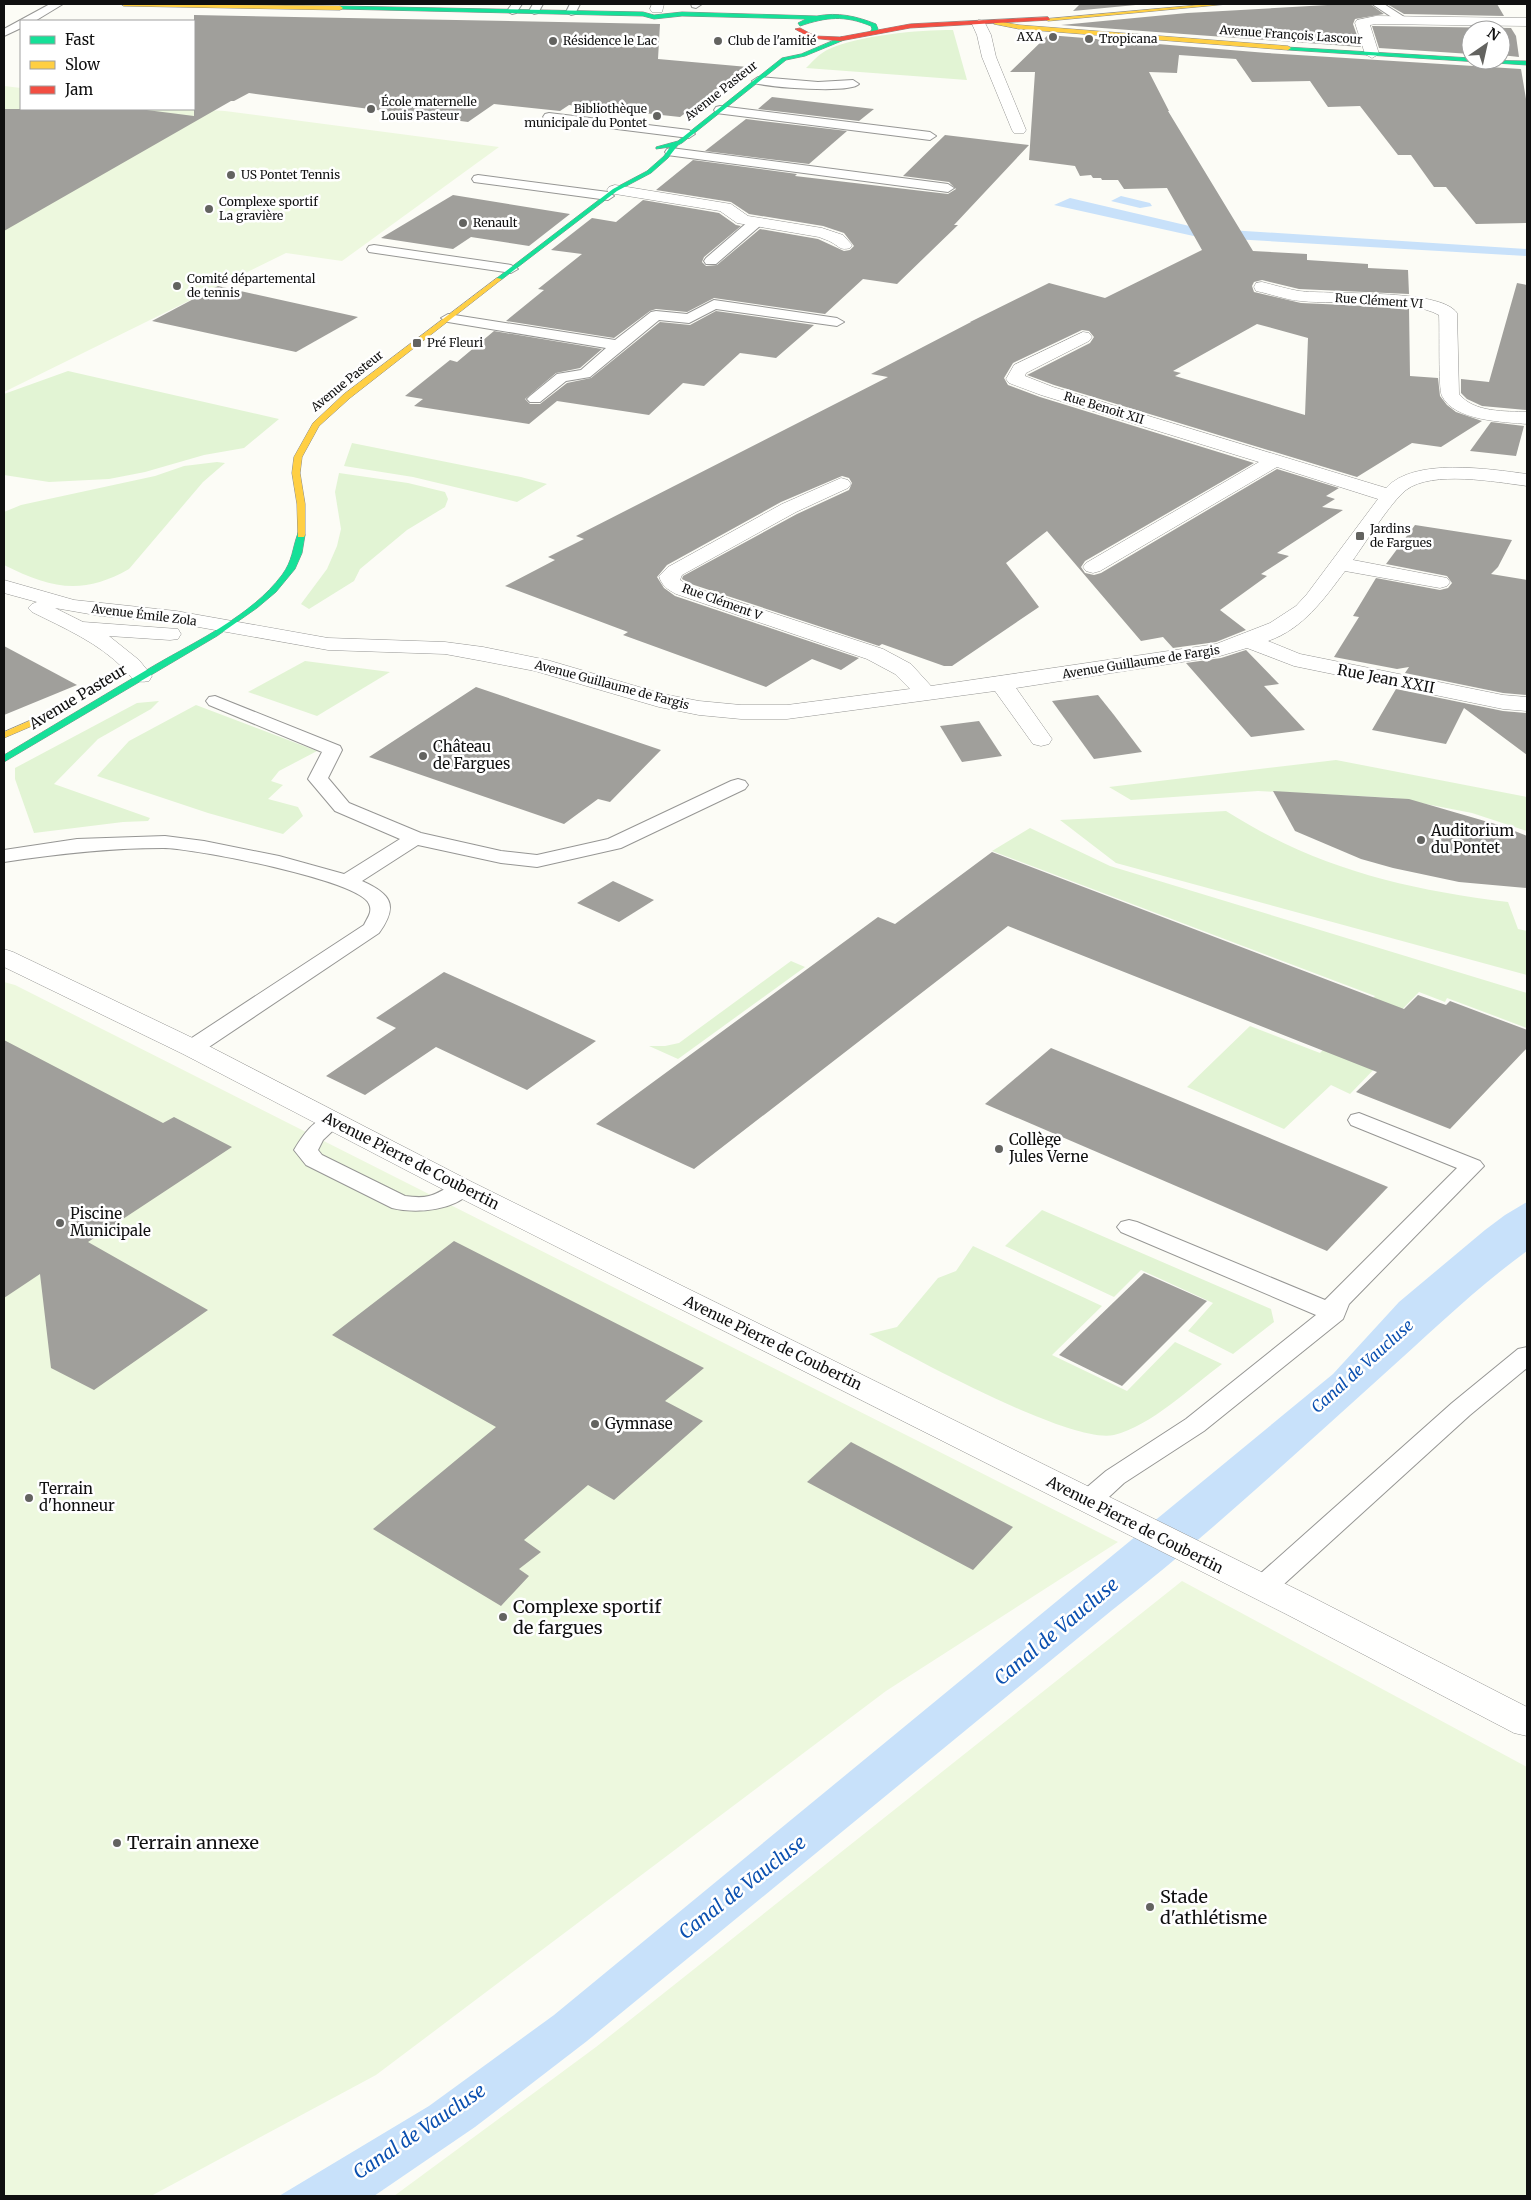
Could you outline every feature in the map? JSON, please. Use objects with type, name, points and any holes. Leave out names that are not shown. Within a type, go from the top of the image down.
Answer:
[{"type":"main road","points":[[124,4],[573,8],[643,14],[654,17],[661,9],[747,18],[838,17],[906,21],[949,20],[1147,4]]},
{"type":"main road","points":[[1078,16],[1085,12],[1182,4]]},
{"type":"main road","points":[[747,18],[797,36],[842,39],[909,28],[996,23],[1225,4]]},
{"type":"main road","name":"Avenue François Lascour","points":[[1078,16],[1080,23],[1086,27],[1108,34]]},
{"type":"main road","points":[[784,59],[782,52],[797,36],[803,22],[818,18]]},
{"type":"main road","points":[[858,19],[874,26],[875,29],[871,33]]},
{"type":"main road","name":"Avenue François Lascour","points":[[996,23],[1108,34],[1461,59]]},
{"type":"main road","name":"Avenue Pasteur","points":[[4,759],[226,627],[267,596],[283,579],[295,562],[301,545],[301,504],[296,466],[304,443],[316,425],[347,396],[612,193],[624,188],[637,179],[689,134],[784,59],[842,39]]},
{"type":"main road","points":[[1511,61],[1527,62]]},
{"type":"main road","name":"Avenue Pasteur","points":[[647,153],[673,148]]},
{"type":"main road","points":[[612,193],[620,173]]},
{"type":"main road","name":"Avenue Pasteur","points":[[4,735],[141,676]]},
{"type":"street","points":[[1372,54],[1362,23],[1376,20],[1527,22]]},
{"type":"street","points":[[979,24],[984,35],[989,57],[1019,130]]},
{"type":"street","points":[[612,193],[720,205],[743,220],[822,233],[837,238],[844,245]]},
{"type":"street","name":"Rue Clément VI","points":[[1262,287],[1299,296],[1424,303],[1444,308],[1448,313],[1450,395],[1452,400],[1477,412],[1527,418]]},
{"type":"street","name":"Rue Benoit XII","points":[[1083,337],[1020,369],[1015,379],[1048,391],[1390,496]]},
{"type":"street","points":[[1093,567],[1274,461]]},
{"type":"street","name":"Avenue Guillaume de Fargis","points":[[226,627],[328,644],[445,648],[483,654],[539,665],[659,700],[699,708],[740,712],[788,712],[822,709],[1220,650],[1278,628],[1303,610],[1340,564],[1390,496],[1404,482],[1430,476],[1464,474],[1527,480]]},
{"type":"street","name":"Rue Clément V","points":[[841,484],[789,508],[675,571],[669,576],[671,583],[683,590],[875,654],[896,663],[908,671],[924,693]]},
{"type":"street","points":[[1340,564],[1440,582]]},
{"type":"street","name":"Avenue Émile Zola","points":[[4,586],[72,606],[176,617],[226,627]]},
{"type":"street","name":"Avenue Émile Zola","points":[[4,586],[36,607],[74,626],[124,657],[141,676]]},
{"type":"street","name":"Avenue Émile Zola","points":[[74,626],[158,634],[186,633],[226,627]]},
{"type":"street","name":"Rue Jean XXII","points":[[1249,640],[1294,659],[1333,668],[1503,702],[1527,704]]},
{"type":"street","points":[[1000,684],[1011,696],[1041,739]]},
{"type":"street","name":"Avenue Pierre de Coubertin","points":[[8,961],[192,1048],[462,1188],[1262,1588],[1527,1723]]},
{"type":"lane","points":[[29,20],[58,4]]},
{"type":"lane","points":[[1377,4],[1404,20]]},
{"type":"lane","points":[[4,33],[20,25]]},
{"type":"lane","points":[[758,81],[818,86],[853,84]]},
{"type":"lane","points":[[720,110],[930,136]]},
{"type":"lane","points":[[549,117],[689,134]]},
{"type":"lane","points":[[673,148],[948,188]]},
{"type":"lane","points":[[478,180],[612,193]]},
{"type":"lane","points":[[711,260],[755,223]]},
{"type":"lane","points":[[374,249],[511,270]]},
{"type":"lane","points":[[535,399],[562,377],[585,374],[656,315],[689,319],[714,304],[837,322]]},
{"type":"lane","points":[[448,318],[618,345]]},
{"type":"lane","points":[[215,701],[333,750],[318,779],[342,807],[414,838],[501,857],[537,861],[614,844],[738,785]]},
{"type":"lane","points":[[346,880],[370,868],[376,861],[414,838]]},
{"type":"lane","points":[[4,856],[53,847],[165,842],[244,854],[346,880],[368,891],[379,902],[381,912],[372,928],[192,1048]]},
{"type":"lane","points":[[1088,1501],[1115,1477],[1195,1425],[1334,1313],[1337,1301],[1472,1166],[1359,1120]]},
{"type":"lane","points":[[332,1121],[314,1136],[306,1150],[314,1160],[400,1203],[417,1205],[436,1202],[462,1188]]},
{"type":"lane","points":[[1129,1227],[1334,1313]]},
{"type":"lane","points":[[1262,1588],[1461,1409],[1527,1355]]},
{"type":"green space","points":[[953,30],[967,80],[806,68],[827,50],[855,41],[906,32]]},
{"type":"green space","name":"Complexe sportif La gravière","points":[[4,86],[20,88],[20,110],[195,109],[225,111],[499,147],[342,261],[286,253],[4,392]]},
{"type":"green space","points":[[68,371],[279,419],[244,448],[204,455],[145,472],[109,479],[49,482],[4,475],[4,394]]},
{"type":"green space","points":[[352,443],[521,477],[547,484],[517,502],[413,477],[344,466]]},
{"type":"green space","points":[[217,462],[225,463],[203,482],[129,569],[112,578],[81,586],[66,586],[36,579],[4,565],[4,512],[21,505],[155,476],[184,466]]},
{"type":"green space","points":[[339,473],[408,483],[445,492],[448,499],[445,507],[407,530],[360,569],[354,581],[309,609],[301,604],[327,569],[337,546],[341,529],[335,492]]},
{"type":"green space","points":[[305,661],[390,672],[317,716],[248,692]]},
{"type":"green space","points":[[159,701],[151,709],[98,739],[54,784],[150,818],[148,821],[123,822],[34,833],[15,779],[15,768],[137,703]]},
{"type":"green space","points":[[196,705],[317,751],[279,771],[271,781],[283,785],[268,799],[298,807],[303,816],[283,834],[208,813],[97,776],[129,741]]},
{"type":"green space","points":[[1336,760],[1527,797],[1527,831],[1472,813],[1395,798],[1258,791],[1131,800],[1109,787]]},
{"type":"green space","points":[[1226,811],[1260,831],[1293,847],[1361,873],[1396,883],[1469,897],[1508,902],[1518,929],[1527,931],[1527,975],[1116,863],[1060,820]]},
{"type":"green space","points":[[1030,828],[1110,866],[1527,993],[1527,1028],[1447,998],[1445,1002],[1419,992],[1361,1052],[1382,1061],[1350,1094],[1331,1085],[1284,1129],[1187,1087],[1250,1026],[1320,1053],[1375,996],[992,851]]},
{"type":"green space","points":[[791,961],[805,967],[678,1059],[649,1046],[665,1046],[679,1043]]},
{"type":"green space","name":"Complexe sportif de fargues","points":[[4,982],[15,985],[1118,1542],[886,1691],[376,2075],[151,2196],[4,2196]]},
{"type":"green space","points":[[1042,1210],[1271,1309],[1274,1322],[1233,1354],[1188,1331],[1213,1303],[1141,1270],[1114,1297],[1005,1246]]},
{"type":"green space","points":[[973,1246],[1102,1306],[1052,1355],[1127,1391],[1175,1342],[1222,1364],[1170,1405],[1142,1423],[1114,1435],[1093,1434],[1064,1427],[1029,1414],[954,1379],[869,1334],[897,1327],[938,1278],[956,1271]]},
{"type":"green space","name":"Stade d'athlétisme","points":[[1182,1581],[1527,1767],[1527,2196],[394,2196],[596,2047]]},
{"type":"water","points":[[1121,196],[1150,203],[1152,206],[1140,208],[1111,201]]},
{"type":"water","points":[[1070,198],[1198,228],[1527,249],[1527,256],[1198,237],[1054,205]]},
{"type":"water","name":"Canal de Vaucluse","points":[[1527,1202],[1527,1251],[1471,1295],[1283,1465],[1181,1554],[587,2041],[475,2127],[374,2196],[279,2196],[429,2106],[554,2015],[1333,1374],[1399,1302],[1485,1230]]},
{"type":"building","points":[[1080,4],[1146,4],[1073,11]]},
{"type":"building","points":[[1370,4],[1384,14],[1355,19],[1353,24],[1361,47],[1061,25],[1187,13]]},
{"type":"building","points":[[1387,4],[1497,4],[1504,16],[1404,14]]},
{"type":"building","points":[[194,15],[660,24],[658,59],[748,67],[680,117],[569,105],[560,111],[494,104],[468,122],[249,93],[231,101],[4,231],[4,109],[147,110],[194,116]]},
{"type":"building","points":[[1372,26],[1461,27],[1461,53],[1379,48]]},
{"type":"building","points":[[1511,28],[1516,36],[1519,57],[1511,56]]},
{"type":"building","points":[[1048,35],[1267,53],[1461,65],[1461,70],[1521,69],[1527,105],[1527,223],[1476,224],[1446,187],[1434,187],[1411,155],[1398,155],[1360,106],[1328,107],[1310,81],[1252,82],[1236,59],[1179,55],[1177,73],[1149,72],[1168,111],[1253,251],[1307,254],[1307,260],[1368,264],[1368,268],[1408,270],[1409,294],[1299,289],[1262,280],[1254,282],[1252,286],[1254,292],[1301,303],[1409,308],[1410,376],[1438,378],[1440,396],[1447,405],[1456,412],[1482,421],[1441,447],[1412,443],[1357,477],[1054,385],[1027,375],[1090,343],[1094,337],[1089,331],[1082,330],[1013,363],[1004,378],[1008,385],[1040,397],[1254,463],[1085,561],[1081,567],[1085,573],[1094,575],[1101,573],[1277,469],[1339,488],[1326,496],[1335,499],[1322,507],[1343,510],[1277,553],[1289,556],[1261,574],[1267,576],[1220,610],[1246,630],[1216,642],[1173,648],[1163,637],[1141,641],[1047,531],[1006,563],[1039,607],[952,666],[944,666],[882,644],[879,646],[691,584],[682,579],[683,576],[797,514],[849,490],[852,483],[849,478],[842,476],[781,502],[667,565],[657,577],[664,588],[675,596],[859,658],[841,670],[812,659],[766,687],[623,635],[628,632],[505,586],[555,560],[548,557],[584,539],[576,536],[888,377],[871,374],[1049,283],[1105,298],[1202,250],[1167,188],[1124,189],[1118,180],[1102,180],[1101,178],[1093,178],[1091,175],[1080,176],[1075,166],[1029,160],[1035,72],[1010,72]],"holes":[[[1257,324],[1308,338],[1305,415],[1175,376],[1181,373],[1173,371]]]},
{"type":"building","points":[[772,97],[874,109],[859,121],[758,109]]},
{"type":"building","points":[[746,119],[847,131],[809,164],[705,151]]},
{"type":"building","points":[[945,135],[1029,145],[954,225],[958,225],[897,284],[863,279],[825,314],[714,298],[687,312],[656,309],[650,311],[614,338],[506,321],[544,290],[538,289],[582,254],[551,250],[592,218],[616,222],[643,200],[719,213],[736,225],[741,226],[704,257],[702,262],[706,266],[717,265],[760,229],[818,239],[844,251],[850,250],[854,246],[844,233],[823,226],[749,214],[731,202],[656,190],[693,160],[797,174],[795,176],[948,194],[956,189],[949,182],[903,176]]},
{"type":"building","name":"Renault","points":[[453,195],[570,214],[529,246],[471,237],[453,249],[381,238]]},
{"type":"building","points":[[1517,283],[1527,285],[1527,410],[1482,406],[1467,399],[1461,393],[1461,379],[1489,382]]},
{"type":"building","points":[[218,286],[358,317],[296,352],[152,321]]},
{"type":"building","points":[[716,311],[814,325],[776,358],[740,353],[704,386],[683,383],[649,415],[557,401],[529,424],[414,406],[423,399],[405,396],[450,360],[457,362],[494,331],[602,349],[580,368],[556,373],[525,399],[530,404],[540,404],[567,383],[591,378],[660,322],[690,325]]},
{"type":"building","points":[[1491,422],[1524,426],[1516,456],[1470,451]]},
{"type":"building","points":[[1415,525],[1512,540],[1498,567],[1491,574],[1527,580],[1527,695],[1503,693],[1405,673],[1409,667],[1397,669],[1334,657],[1359,617],[1353,616],[1376,578],[1440,590],[1448,588],[1452,583],[1447,576],[1386,564]]},
{"type":"building","points":[[4,646],[77,685],[4,715]]},
{"type":"building","points":[[1246,650],[1279,684],[1264,686],[1305,730],[1251,737],[1186,663],[1221,658]]},
{"type":"building","name":"Château de Fargues","points":[[476,687],[661,750],[610,802],[598,799],[564,824],[369,757]]},
{"type":"building","points":[[1396,689],[1503,711],[1527,713],[1527,755],[1464,708],[1446,744],[1372,730]]},
{"type":"building","points":[[1098,695],[1142,752],[1094,759],[1052,701]]},
{"type":"building","points":[[979,721],[1002,756],[962,762],[940,726]]},
{"type":"building","name":"Auditorium du Pontet","points":[[1273,791],[1409,799],[1502,826],[1527,836],[1527,888],[1459,882],[1361,859],[1295,831]]},
{"type":"building","points":[[992,852],[1404,1009],[1418,995],[1446,1005],[1450,1001],[1527,1030],[1527,1048],[1450,1129],[1356,1092],[1377,1072],[1008,926],[694,1169],[596,1124],[878,917],[895,924]]},
{"type":"building","points":[[613,881],[654,900],[619,922],[577,903]]},
{"type":"building","points":[[444,972],[596,1041],[527,1090],[436,1047],[365,1095],[326,1076],[396,1028],[376,1018]]},
{"type":"building","name":"Piscine Municipale","points":[[4,1040],[163,1123],[174,1117],[232,1147],[88,1242],[208,1310],[94,1390],[51,1368],[40,1274],[4,1298]]},
{"type":"building","points":[[1051,1048],[1388,1187],[1327,1251],[985,1104]]},
{"type":"building","name":"Gymnase","points":[[454,1241],[704,1368],[665,1401],[703,1421],[614,1500],[588,1485],[524,1540],[541,1552],[519,1569],[529,1576],[501,1606],[373,1529],[496,1427],[332,1335]]},
{"type":"building","points":[[1144,1273],[1207,1301],[1122,1386],[1059,1355]]},
{"type":"building","points":[[851,1442],[1013,1527],[973,1570],[807,1482]]},
{"type":"traffic: fast","points":[[340,8],[643,14],[654,17],[682,14],[818,18]]},
{"type":"traffic: fast","points":[[800,24],[828,16],[846,17],[874,25],[875,29],[871,33]]},
{"type":"traffic: fast","points":[[658,148],[680,142],[784,59],[803,55],[842,39]]},
{"type":"traffic: fast","points":[[1288,48],[1461,59]]},
{"type":"traffic: fast","points":[[1511,62],[1527,63]]},
{"type":"traffic: fast","points":[[499,279],[615,190],[649,172],[666,157],[675,144]]},
{"type":"traffic: fast","points":[[4,759],[241,616],[273,590],[285,576],[295,561],[301,535]]},
{"type":"traffic: slow","points":[[124,4],[340,8]]},
{"type":"traffic: slow","points":[[1048,19],[1225,4]]},
{"type":"traffic: slow","points":[[996,23],[1019,27],[1288,48]]},
{"type":"traffic: slow","points":[[301,535],[301,504],[296,473],[298,457],[316,425],[347,396],[499,279]]},
{"type":"traffic: slow","points":[[4,735],[52,714]]},
{"type":"traffic: jam","points":[[798,29],[813,37],[840,39],[910,26],[1048,19]]},
{"type":"place","name":"AXA","points":[[1053,37]]},
{"type":"place","name":"Tropicana","points":[[1089,39]]},
{"type":"place","name":"Résidence le Lac","points":[[553,41]]},
{"type":"place","name":"Club de l'amitié","points":[[718,41]]},
{"type":"place","name":"École maternelle Louis Pasteur","points":[[371,109]]},
{"type":"place","name":"Bibliothèque municipale du Pontet","points":[[657,116]]},
{"type":"place","name":"US Pontet Tennis","points":[[231,175]]},
{"type":"place","name":"Complexe sportif La gravière","points":[[209,209]]},
{"type":"place","name":"Renault","points":[[463,223]]},
{"type":"place","name":"Comité départemental de tennis","points":[[177,286]]},
{"type":"place","name":"Pré Fleuri","points":[[417,343]]},
{"type":"place","name":"Jardins de Fargues","points":[[1360,536]]},
{"type":"place","name":"Château de Fargues","points":[[423,756]]},
{"type":"place","name":"Auditorium du Pontet","points":[[1421,840]]},
{"type":"place","name":"Collège Jules Verne","points":[[999,1149]]},
{"type":"place","name":"Piscine Municipale","points":[[60,1223]]},
{"type":"place","name":"Gymnase","points":[[595,1424]]},
{"type":"place","name":"Terrain d'honneur","points":[[29,1498]]},
{"type":"place","name":"Complexe sportif de fargues","points":[[503,1617]]},
{"type":"place","name":"Terrain annexe","points":[[117,1843]]},
{"type":"place","name":"Stade d'athlétisme","points":[[1150,1907]]}]
